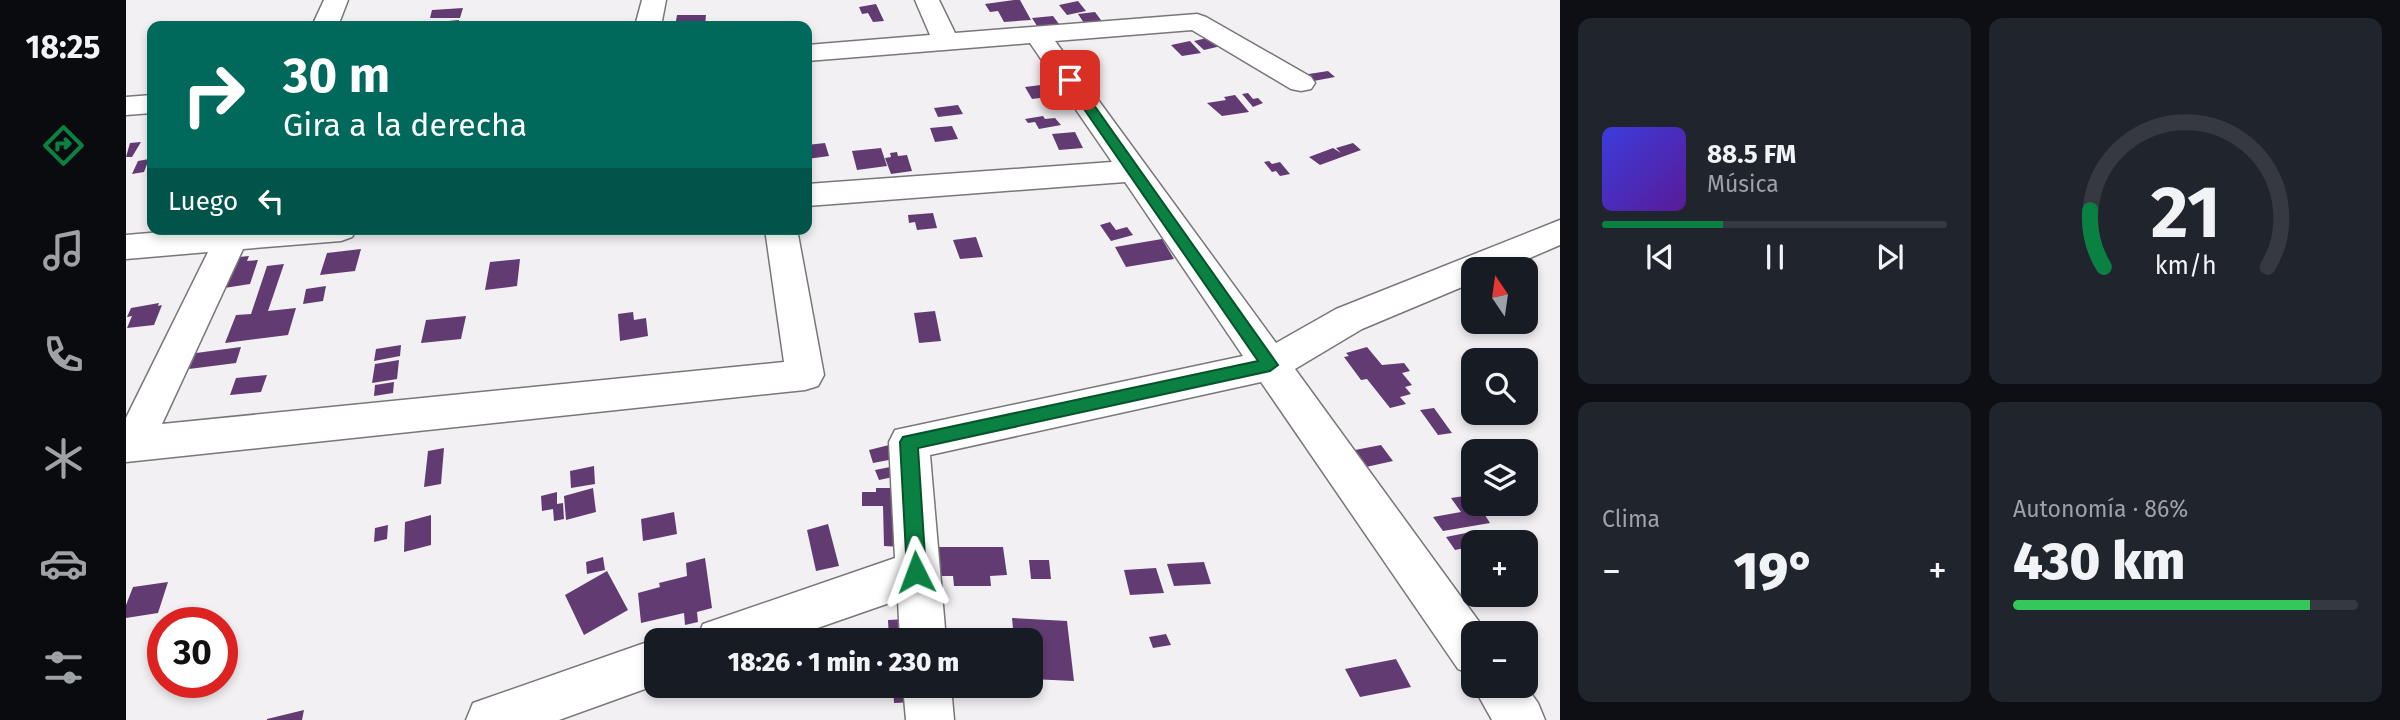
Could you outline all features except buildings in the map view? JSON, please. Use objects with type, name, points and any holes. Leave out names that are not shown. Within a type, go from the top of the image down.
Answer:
[{"type":"street","points":[[327,21],[336,0]]},
{"type":"street","points":[[649,21],[654,0]]},
{"type":"street","points":[[927,0],[946,41]]},
{"type":"street","points":[[812,52],[1197,22],[1301,83]]},
{"type":"street","points":[[1037,34],[1461,635]]},
{"type":"street","points":[[126,106],[147,104]]},
{"type":"street","points":[[812,195],[1135,171]]},
{"type":"street","points":[[922,628],[909,442],[1270,365],[1349,319],[1560,232]]},
{"type":"street","points":[[126,247],[226,235]]},
{"type":"street","points":[[130,445],[234,235]]},
{"type":"street","points":[[130,445],[805,375],[782,235]]},
{"type":"street","points":[[754,628],[916,572]]},
{"type":"street","points":[[490,720],[644,666]]},
{"type":"street","points":[[928,698],[930,720]]},
{"type":"street","points":[[1505,698],[1521,720]]},
{"type":"route","points":[[916,572],[909,442],[1270,365],[1070,80]]}]
